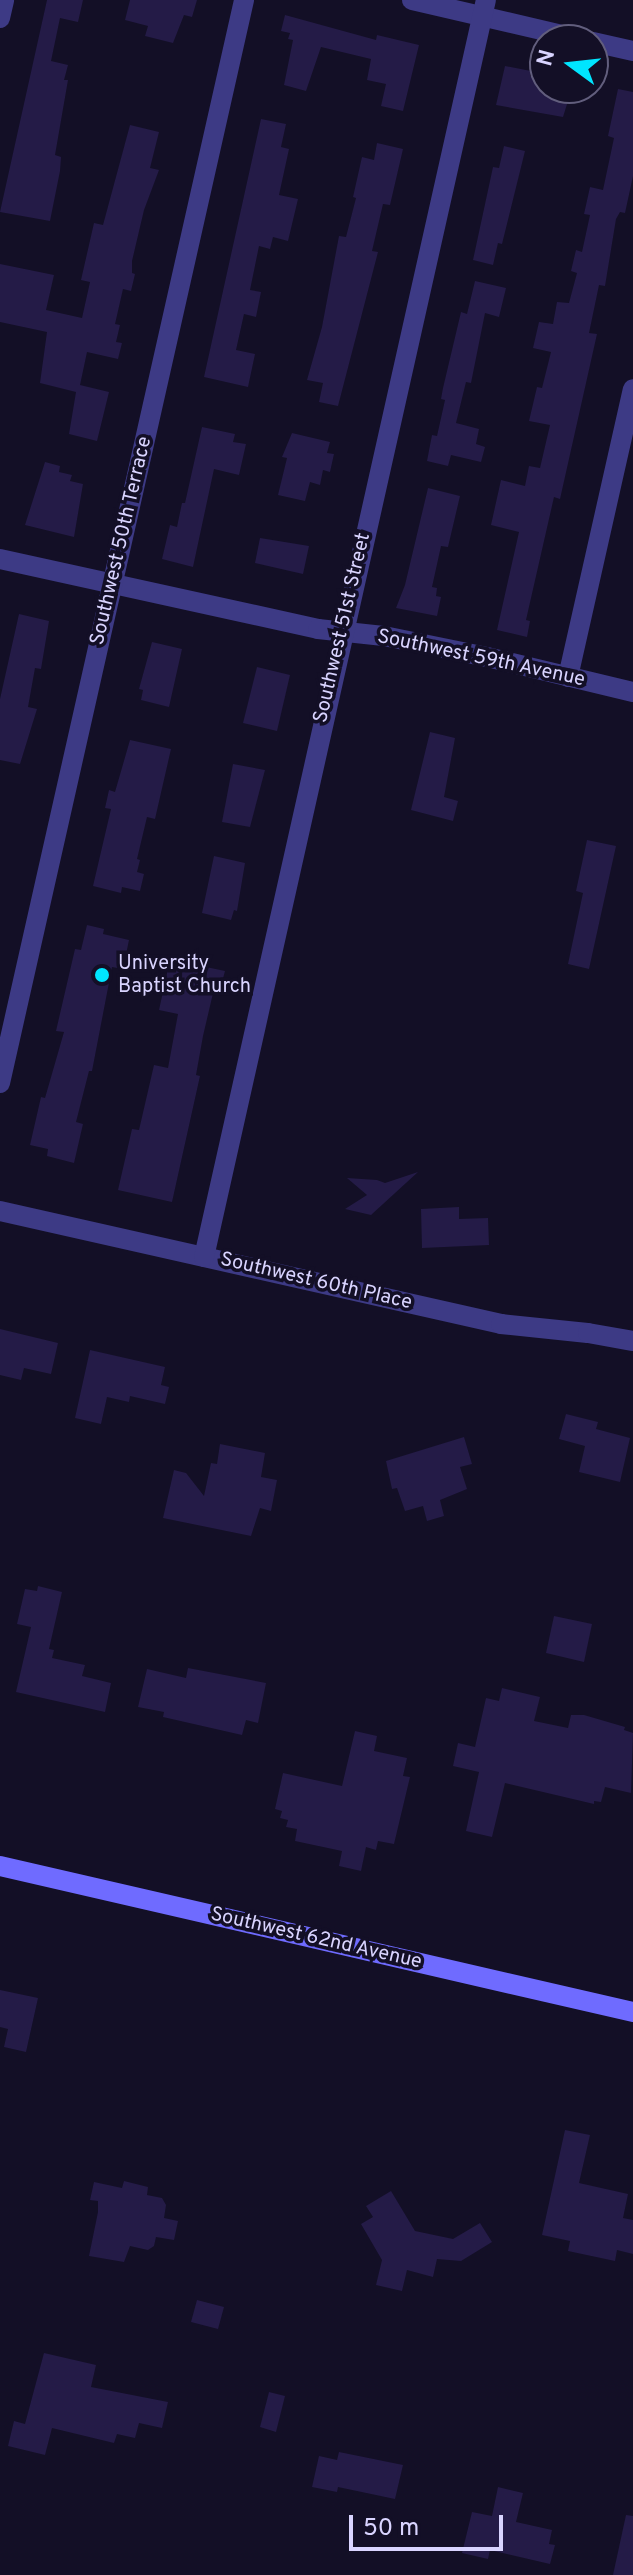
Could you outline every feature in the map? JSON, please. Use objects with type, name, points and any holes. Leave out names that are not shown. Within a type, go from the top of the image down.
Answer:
[{"type":"street","points":[[0,18],[4,0]]},
{"type":"street","name":"Southwest 50th Terrace","points":[[0,1083],[244,0]]},
{"type":"street","points":[[412,0],[484,8],[534,24]]},
{"type":"street","name":"Southwest 51st Street","points":[[204,1257],[484,8]]},
{"type":"street","points":[[609,46],[633,51]]},
{"type":"street","points":[[568,677],[633,389]]},
{"type":"street","name":"Southwest 59th Avenue","points":[[0,559],[343,631],[408,641],[633,692]]},
{"type":"street","name":"Southwest 60th Place","points":[[0,1211],[501,1324],[633,1341]]},
{"type":"street","name":"Southwest 62nd Avenue","points":[[0,1866],[633,2012]]},
{"type":"building","points":[[47,0],[83,0],[78,22],[60,18],[51,61],[68,65],[64,80],[68,80],[55,155],[61,157],[60,171],[50,221],[0,212]]},
{"type":"building","points":[[130,0],[197,0],[192,17],[184,15],[173,43],[145,36],[148,26],[125,20]]},
{"type":"building","points":[[285,15],[376,40],[377,35],[419,45],[403,111],[381,106],[386,84],[367,80],[371,59],[321,47],[306,91],[284,85],[293,40],[288,39],[290,33],[281,31]]},
{"type":"building","points":[[505,66],[529,71],[529,104],[567,104],[563,117],[496,105]]},
{"type":"building","points":[[618,89],[633,92],[633,176],[625,213],[620,212],[616,219],[605,286],[599,285],[589,333],[597,334],[560,499],[554,497],[526,620],[530,621],[527,637],[497,630],[519,532],[491,525],[501,480],[525,486],[529,466],[540,468],[550,425],[529,421],[537,387],[542,388],[551,352],[533,348],[539,322],[553,324],[557,302],[569,303],[577,273],[571,271],[576,250],[582,252],[590,215],[584,214],[590,187],[603,190],[614,138],[608,136]]},
{"type":"building","points":[[261,119],[286,124],[281,147],[289,149],[279,195],[298,199],[288,241],[273,237],[270,249],[259,246],[250,290],[261,292],[256,317],[244,314],[236,350],[255,354],[248,387],[204,377]]},
{"type":"building","points":[[130,125],[159,132],[150,168],[159,170],[144,210],[132,261],[132,273],[135,274],[131,291],[123,289],[115,324],[120,325],[116,342],[122,343],[118,359],[87,352],[80,385],[109,392],[97,441],[69,434],[76,392],[40,383],[47,332],[0,322],[0,264],[54,275],[46,310],[82,318],[90,282],[81,280],[94,223],[103,225]]},
{"type":"building","points":[[377,143],[403,149],[390,205],[383,204],[372,251],[378,252],[338,406],[319,402],[323,383],[307,380],[322,327],[339,236],[346,237],[356,198],[353,197],[362,157],[374,160]]},
{"type":"building","points":[[504,146],[525,151],[502,244],[498,243],[493,265],[473,260],[493,167],[499,168]]},
{"type":"building","points":[[475,281],[506,288],[499,317],[485,313],[471,383],[466,382],[456,423],[479,429],[476,444],[485,447],[481,462],[451,455],[448,466],[427,461],[432,435],[437,436],[445,400],[441,399],[443,388],[461,312],[467,314]]},
{"type":"building","points":[[202,427],[235,434],[233,442],[246,444],[239,475],[214,469],[193,567],[162,559],[170,525],[177,527],[182,503],[185,503]]},
{"type":"building","points":[[292,433],[330,442],[327,453],[334,454],[330,472],[323,470],[320,485],[310,482],[305,501],[278,495],[287,458],[282,457]]},
{"type":"building","points":[[45,462],[60,466],[59,472],[72,475],[70,481],[83,484],[74,537],[25,525]]},
{"type":"building","points":[[428,488],[460,496],[448,547],[441,546],[432,587],[437,588],[436,596],[441,597],[437,616],[396,608],[405,585]]},
{"type":"building","points":[[260,538],[309,546],[303,574],[255,563]]},
{"type":"building","points":[[19,614],[49,621],[41,669],[35,668],[28,707],[37,709],[20,764],[0,760],[0,699]]},
{"type":"building","points":[[152,642],[182,649],[169,707],[141,700],[143,690],[139,689]]},
{"type":"building","points":[[257,667],[290,675],[277,731],[243,723]]},
{"type":"building","points":[[430,732],[455,738],[444,797],[458,801],[453,821],[411,810]]},
{"type":"building","points":[[130,740],[171,749],[155,819],[147,817],[137,859],[140,860],[137,872],[144,874],[140,891],[122,887],[121,893],[93,886],[111,809],[105,808],[109,790],[115,792]]},
{"type":"building","points":[[233,764],[265,770],[250,827],[222,822]]},
{"type":"building","points":[[587,840],[616,846],[589,969],[568,964],[583,893],[576,891]]},
{"type":"building","points":[[214,856],[245,863],[237,911],[234,910],[231,920],[202,913]]},
{"type":"building","points":[[87,925],[104,929],[103,934],[129,940],[123,969],[112,967],[92,1071],[89,1071],[76,1122],[83,1124],[74,1163],[47,1156],[48,1149],[30,1145],[41,1097],[45,1098],[64,1032],[56,1031],[75,949],[81,950]]},
{"type":"building","points":[[171,955],[207,963],[206,967],[225,971],[220,990],[214,989],[203,1036],[196,1075],[200,1076],[172,1202],[118,1190],[132,1129],[139,1130],[154,1065],[168,1068],[178,1014],[159,1010]]},
{"type":"building","points":[[418,1172],[371,1215],[345,1209],[367,1195],[347,1178],[385,1183]]},
{"type":"building","points":[[459,1207],[459,1219],[488,1218],[489,1245],[422,1248],[421,1209]]},
{"type":"building","points":[[0,1329],[58,1343],[51,1374],[24,1368],[21,1380],[0,1375]]},
{"type":"building","points":[[90,1350],[165,1367],[161,1385],[169,1387],[165,1404],[130,1396],[129,1402],[107,1397],[101,1424],[75,1418]]},
{"type":"building","points":[[566,1414],[598,1422],[596,1429],[630,1438],[620,1482],[579,1472],[585,1446],[559,1439]]},
{"type":"building","points":[[464,1437],[472,1464],[460,1467],[467,1489],[440,1500],[444,1516],[427,1521],[423,1506],[405,1511],[397,1488],[392,1489],[386,1461]]},
{"type":"building","points":[[220,1444],[265,1453],[261,1477],[277,1480],[271,1511],[260,1508],[251,1536],[163,1518],[174,1470],[186,1473],[204,1496],[211,1463],[217,1464]]},
{"type":"building","points":[[38,1586],[62,1592],[49,1649],[54,1650],[52,1658],[85,1665],[82,1676],[111,1683],[105,1712],[16,1692],[31,1627],[17,1624],[25,1589],[37,1591]]},
{"type":"building","points":[[554,1616],[592,1624],[584,1662],[546,1653]]},
{"type":"building","points":[[188,1668],[266,1683],[258,1723],[246,1720],[242,1735],[163,1717],[164,1712],[138,1707],[147,1669],[186,1678]]},
{"type":"building","points":[[502,1688],[540,1697],[534,1721],[568,1728],[571,1715],[584,1715],[625,1727],[624,1730],[633,1733],[631,1793],[605,1787],[601,1802],[594,1801],[594,1804],[505,1783],[492,1837],[466,1831],[479,1772],[453,1766],[458,1743],[475,1747],[486,1698],[499,1701]]},
{"type":"building","points":[[355,1731],[377,1736],[374,1751],[407,1758],[403,1776],[410,1777],[394,1844],[378,1841],[376,1850],[366,1847],[361,1871],[339,1866],[342,1851],[295,1841],[297,1829],[286,1827],[288,1820],[280,1818],[282,1811],[275,1809],[283,1773],[342,1786]]},
{"type":"building","points":[[0,1990],[38,1998],[26,2052],[4,2047],[8,2029],[0,2027]]},
{"type":"building","points":[[565,2130],[590,2135],[579,2183],[628,2194],[623,2218],[633,2220],[633,2254],[617,2250],[615,2261],[568,2251],[570,2241],[542,2235]]},
{"type":"building","points":[[124,2181],[148,2187],[147,2195],[162,2198],[166,2205],[164,2218],[178,2221],[174,2240],[156,2237],[154,2246],[148,2250],[130,2246],[124,2262],[89,2256],[98,2212],[98,2201],[90,2200],[94,2182],[122,2188]]},
{"type":"building","points":[[391,2191],[415,2231],[453,2239],[480,2223],[492,2242],[461,2261],[437,2259],[433,2277],[407,2270],[402,2291],[376,2285],[382,2260],[361,2224],[373,2217],[366,2206]]},
{"type":"building","points":[[197,2300],[224,2307],[218,2329],[191,2322]]},
{"type":"building","points":[[44,2353],[96,2365],[91,2387],[168,2402],[162,2428],[139,2423],[135,2438],[117,2434],[114,2443],[52,2428],[45,2455],[8,2446],[14,2421],[25,2424]]},
{"type":"building","points":[[269,2392],[285,2396],[276,2432],[260,2427]]},
{"type":"building","points":[[339,2452],[403,2465],[395,2499],[338,2487],[337,2492],[312,2487],[319,2456],[337,2460]]},
{"type":"building","points":[[498,2487],[523,2493],[516,2522],[552,2530],[549,2544],[555,2545],[550,2564],[490,2550],[488,2559],[462,2553],[472,2512],[492,2516]]},
{"type":"building","points":[[626,2515],[633,2516],[633,2575],[613,2575]]},
{"type":"place","name":"University Baptist Church","points":[[102,975]]}]
